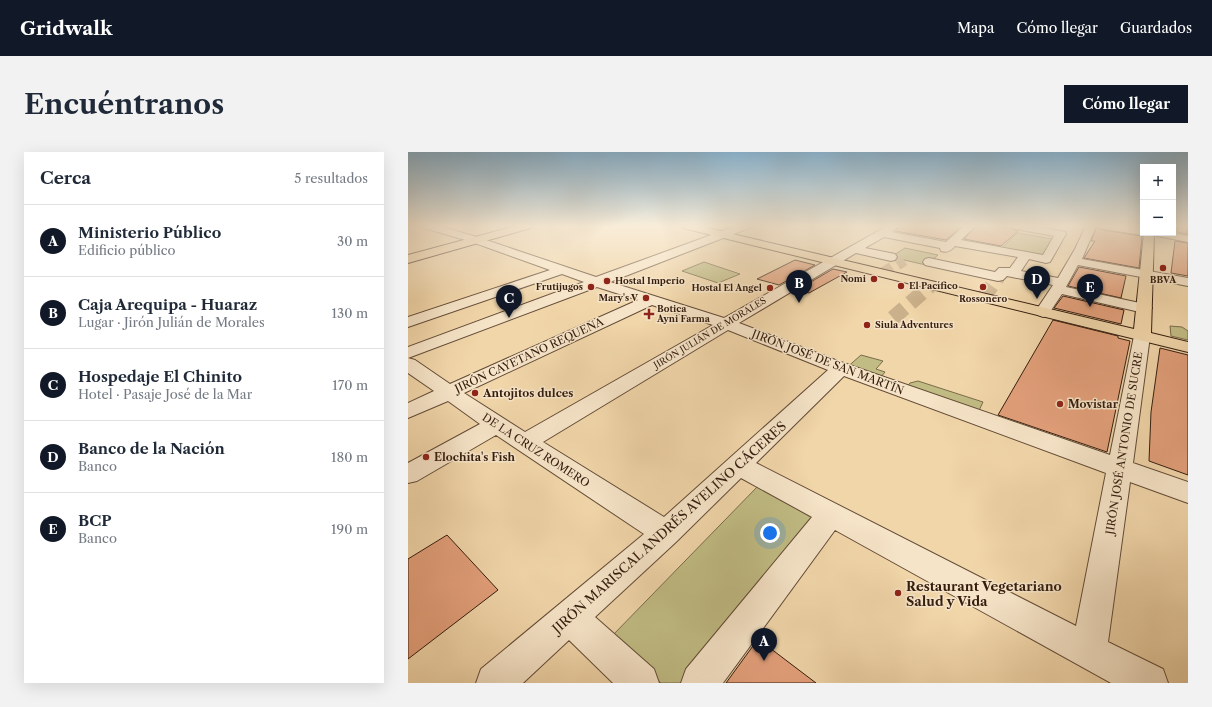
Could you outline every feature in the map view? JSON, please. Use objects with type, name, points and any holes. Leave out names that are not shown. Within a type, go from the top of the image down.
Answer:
[{"type":"main road","points":[[408,259],[433,251]]},
{"type":"main road","points":[[795,251],[834,260],[882,274],[1188,347]]},
{"type":"main road","name":"JIRÓN JOSÉ ANTONIO DE SUCRE","points":[[1142,336],[1148,251]]},
{"type":"street","name":"JIRÓN JOSÉ DE SAN MARTÍN","points":[[507,251],[596,282],[726,324],[841,369],[1188,493]]},
{"type":"street","points":[[408,353],[679,251]]},
{"type":"street","name":"JIRÓN JULIÁN DE MORALES","points":[[525,442],[851,251]]},
{"type":"street","points":[[862,251],[891,257]]},
{"type":"street","points":[[943,251],[933,259],[998,278],[1004,271],[1013,273],[1144,308]]},
{"type":"street","points":[[1024,251],[1026,255]]},
{"type":"street","points":[[1026,255],[1046,259],[1049,251]]},
{"type":"street","points":[[1077,251],[1146,274],[1188,282]]},
{"type":"street","points":[[1043,312],[1080,253]]},
{"type":"street","points":[[1013,273],[1026,255]]},
{"type":"street","points":[[408,322],[562,270]]},
{"type":"street","name":"JIRÓN CAYETANO REQUENA","points":[[408,411],[650,300]]},
{"type":"street","name":"JIRÓN JOSÉ ANTONIO DE SUCRE","points":[[1089,651],[1142,336]]},
{"type":"street","name":"DE LA CRUZ ROMERO","points":[[408,364],[497,425],[666,533]]},
{"type":"street","name":"JIRÓN MARISCAL ANDRÉS AVELINO CÁCERES","points":[[495,683],[666,533],[841,369]]},
{"type":"street","points":[[408,474],[497,425]]},
{"type":"street","points":[[738,465],[1149,683]]},
{"type":"street","points":[[700,683],[831,514]]},
{"type":"street","points":[[570,617],[640,683]]},
{"type":"shaded area","points":[[901,251],[918,251],[938,255],[926,265],[891,257]]},
{"type":"shaded area","points":[[1004,251],[1052,251],[1046,259]]},
{"type":"shaded area","points":[[704,262],[740,274],[718,283],[682,271]]},
{"type":"shaded area","points":[[1170,326],[1182,327],[1188,331],[1188,340],[1171,336]]},
{"type":"shaded area","points":[[861,355],[883,361],[876,369],[885,372],[877,382],[844,370]]},
{"type":"shaded area","points":[[918,381],[983,402],[976,417],[903,391],[910,383]]},
{"type":"shaded area","points":[[759,485],[821,517],[685,683],[661,683],[611,637]]},
{"type":"building","points":[[1089,251],[1141,251],[1139,268],[1084,258]]},
{"type":"building","points":[[1174,251],[1188,251],[1188,276],[1171,273]]},
{"type":"building","points":[[795,260],[815,265],[779,285],[757,279]]},
{"type":"building","points":[[1079,267],[1126,276],[1121,298],[1068,286]]},
{"type":"building","points":[[833,269],[847,272],[809,293],[797,290]]},
{"type":"building","points":[[1063,296],[1124,310],[1121,324],[1054,308]]},
{"type":"building","name":"Movistar","points":[[1053,320],[1118,336],[1118,338],[1130,341],[1107,452],[998,415]]},
{"type":"building","points":[[1160,348],[1188,355],[1188,475],[1149,461],[1151,412]]},
{"type":"building","points":[[447,535],[498,590],[408,659],[408,559]]},
{"type":"building","points":[[758,639],[816,683],[726,683]]},
{"type":"tunnel","points":[[882,274],[904,260]]},
{"type":"tunnel","points":[[983,298],[998,277]]},
{"type":"tunnel","points":[[893,318],[930,286]]},
{"type":"place","name":"BBVA","points":[[1163,268]]},
{"type":"place","name":"Nomi","points":[[874,279]]},
{"type":"place","name":"Hostal Imperio","points":[[607,281]]},
{"type":"place","name":"El Pacífico","points":[[901,286]]},
{"type":"place","name":"Frutijugos","points":[[591,287]]},
{"type":"place","name":"Rossonero","points":[[983,287]]},
{"type":"place","name":"Hostal El Angel","points":[[770,288]]},
{"type":"place","name":"Mary's V","points":[[646,298]]},
{"type":"place","name":"Banco de la Nación","points":[[1037,299]]},
{"type":"place","name":"Caja Arequipa - Huaraz","points":[[799,303]]},
{"type":"place","name":"BCP","points":[[1090,307]]},
{"type":"place","name":"Botica Ayni Farma","points":[[649,314]]},
{"type":"place","name":"Hospedaje El Chinito","points":[[509,318]]},
{"type":"place","name":"Siula Adventures","points":[[867,325]]},
{"type":"place","name":"Antojitos dulces","points":[[475,393]]},
{"type":"place","name":"Movistar","points":[[1060,404]]},
{"type":"place","name":"Elochita's Fish","points":[[426,457]]},
{"type":"place","name":"Restaurant Vegetariano Salud y Vida","points":[[898,593]]},
{"type":"place","name":"Ministerio Público","points":[[764,661]]}]
